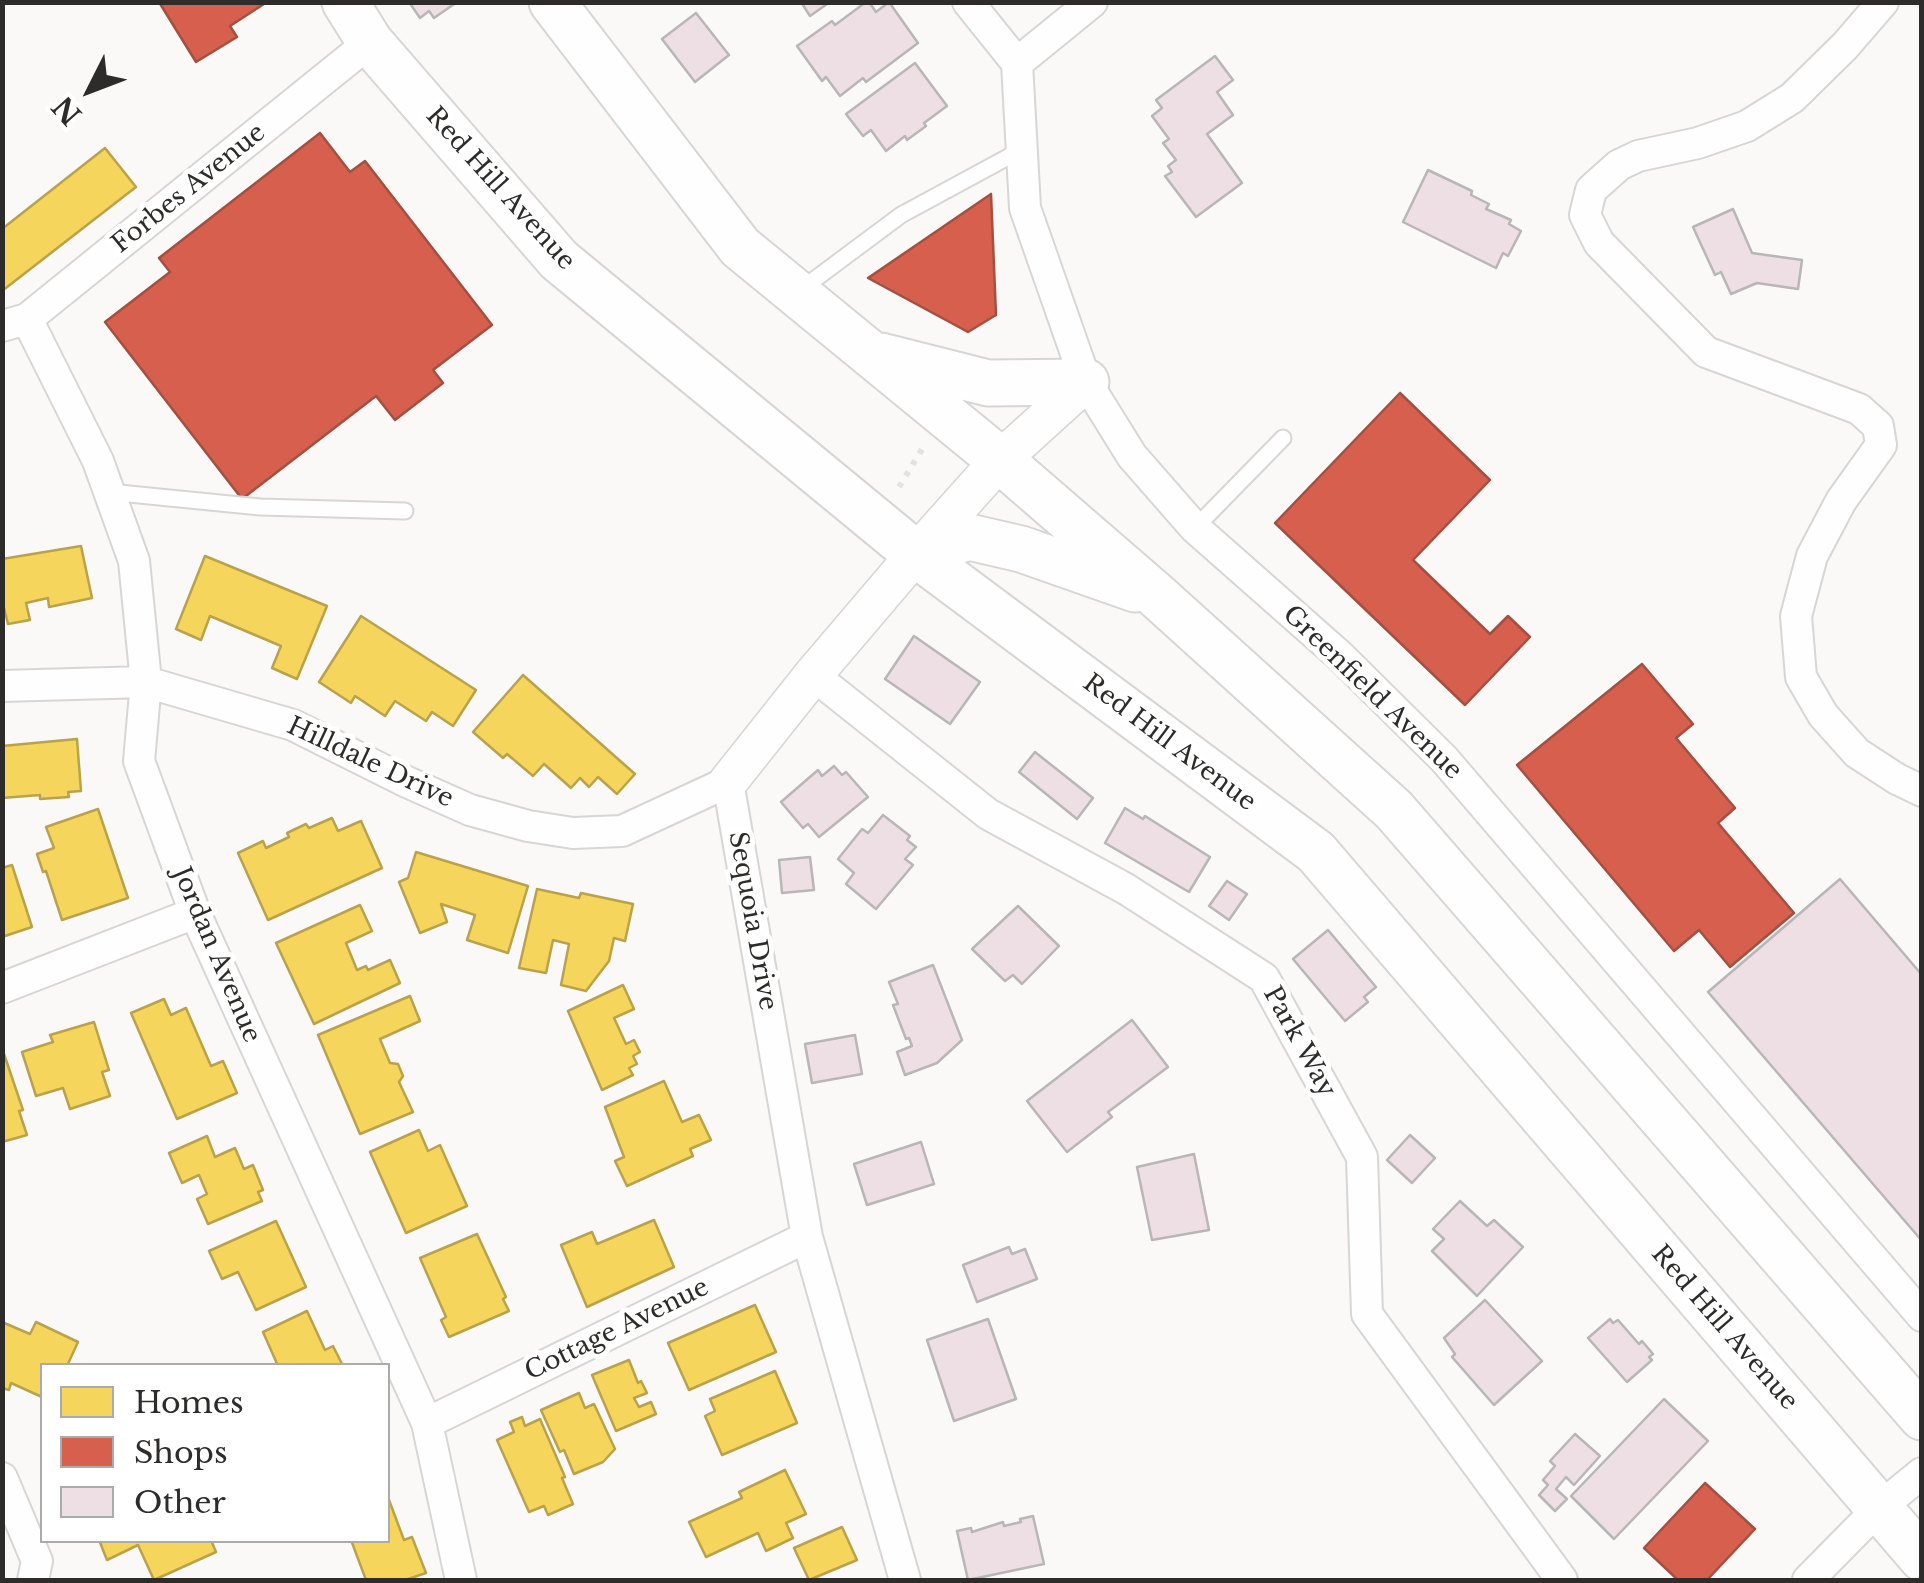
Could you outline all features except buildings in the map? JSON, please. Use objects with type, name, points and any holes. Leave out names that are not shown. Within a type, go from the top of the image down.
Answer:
[{"type":"main road","name":"Red Hill Avenue","points":[[345,2],[370,42],[559,260],[916,554],[1316,852],[1922,1558]]},
{"type":"main road","points":[[552,2],[740,247],[1000,460],[1394,810],[1922,1417]]},
{"type":"main road","points":[[870,354],[988,383],[1086,382]]},
{"type":"main road","points":[[916,554],[968,537],[1020,549],[1156,595]]},
{"type":"street","points":[[968,2],[1016,63],[1092,2]]},
{"type":"street","points":[[1883,2],[1792,98],[1747,126],[1638,156],[1619,165],[1591,190],[1585,216],[1599,243],[1706,352],[1860,409],[1878,426],[1881,445],[1841,500],[1812,556],[1796,616],[1801,677],[1823,716],[1857,754],[1922,791]]},
{"type":"street","name":"Forbes Avenue","points":[[14,323],[370,42]]},
{"type":"street","name":"Greenfield Avenue","points":[[1016,63],[1025,208],[1086,382],[1132,456],[1194,528],[1340,655],[1444,759],[1922,1316]]},
{"type":"street","name":"Jordan Avenue","points":[[14,323],[98,462],[134,561],[146,682],[139,761],[195,913],[427,1423],[461,1580]]},
{"type":"street","points":[[728,782],[813,675],[1000,460],[1086,382]]},
{"type":"street","name":"Park Way","points":[[813,675],[988,814],[1126,889],[1264,978],[1362,1157],[1368,1314],[1562,1580]]},
{"type":"street","name":"Hilldale Drive","points":[[2,686],[146,682],[294,724],[470,810],[573,834],[622,831],[728,782]]},
{"type":"street","name":"Sequoia Drive","points":[[728,782],[807,1237],[905,1580]]},
{"type":"street","points":[[2,988],[195,913]]},
{"type":"street","name":"Cottage Avenue","points":[[427,1423],[807,1237]]},
{"type":"street","points":[[1808,1580],[1879,1508],[1922,1472]]},
{"type":"street","points":[[2,1478],[37,1560],[34,1580]]},
{"type":"lane","points":[[796,293],[901,214],[1022,150]]},
{"type":"lane","points":[[1194,528],[1283,438]]},
{"type":"lane","points":[[109,492],[260,507],[405,510]]},
{"type":"path","points":[[899,487],[930,436]]}]
